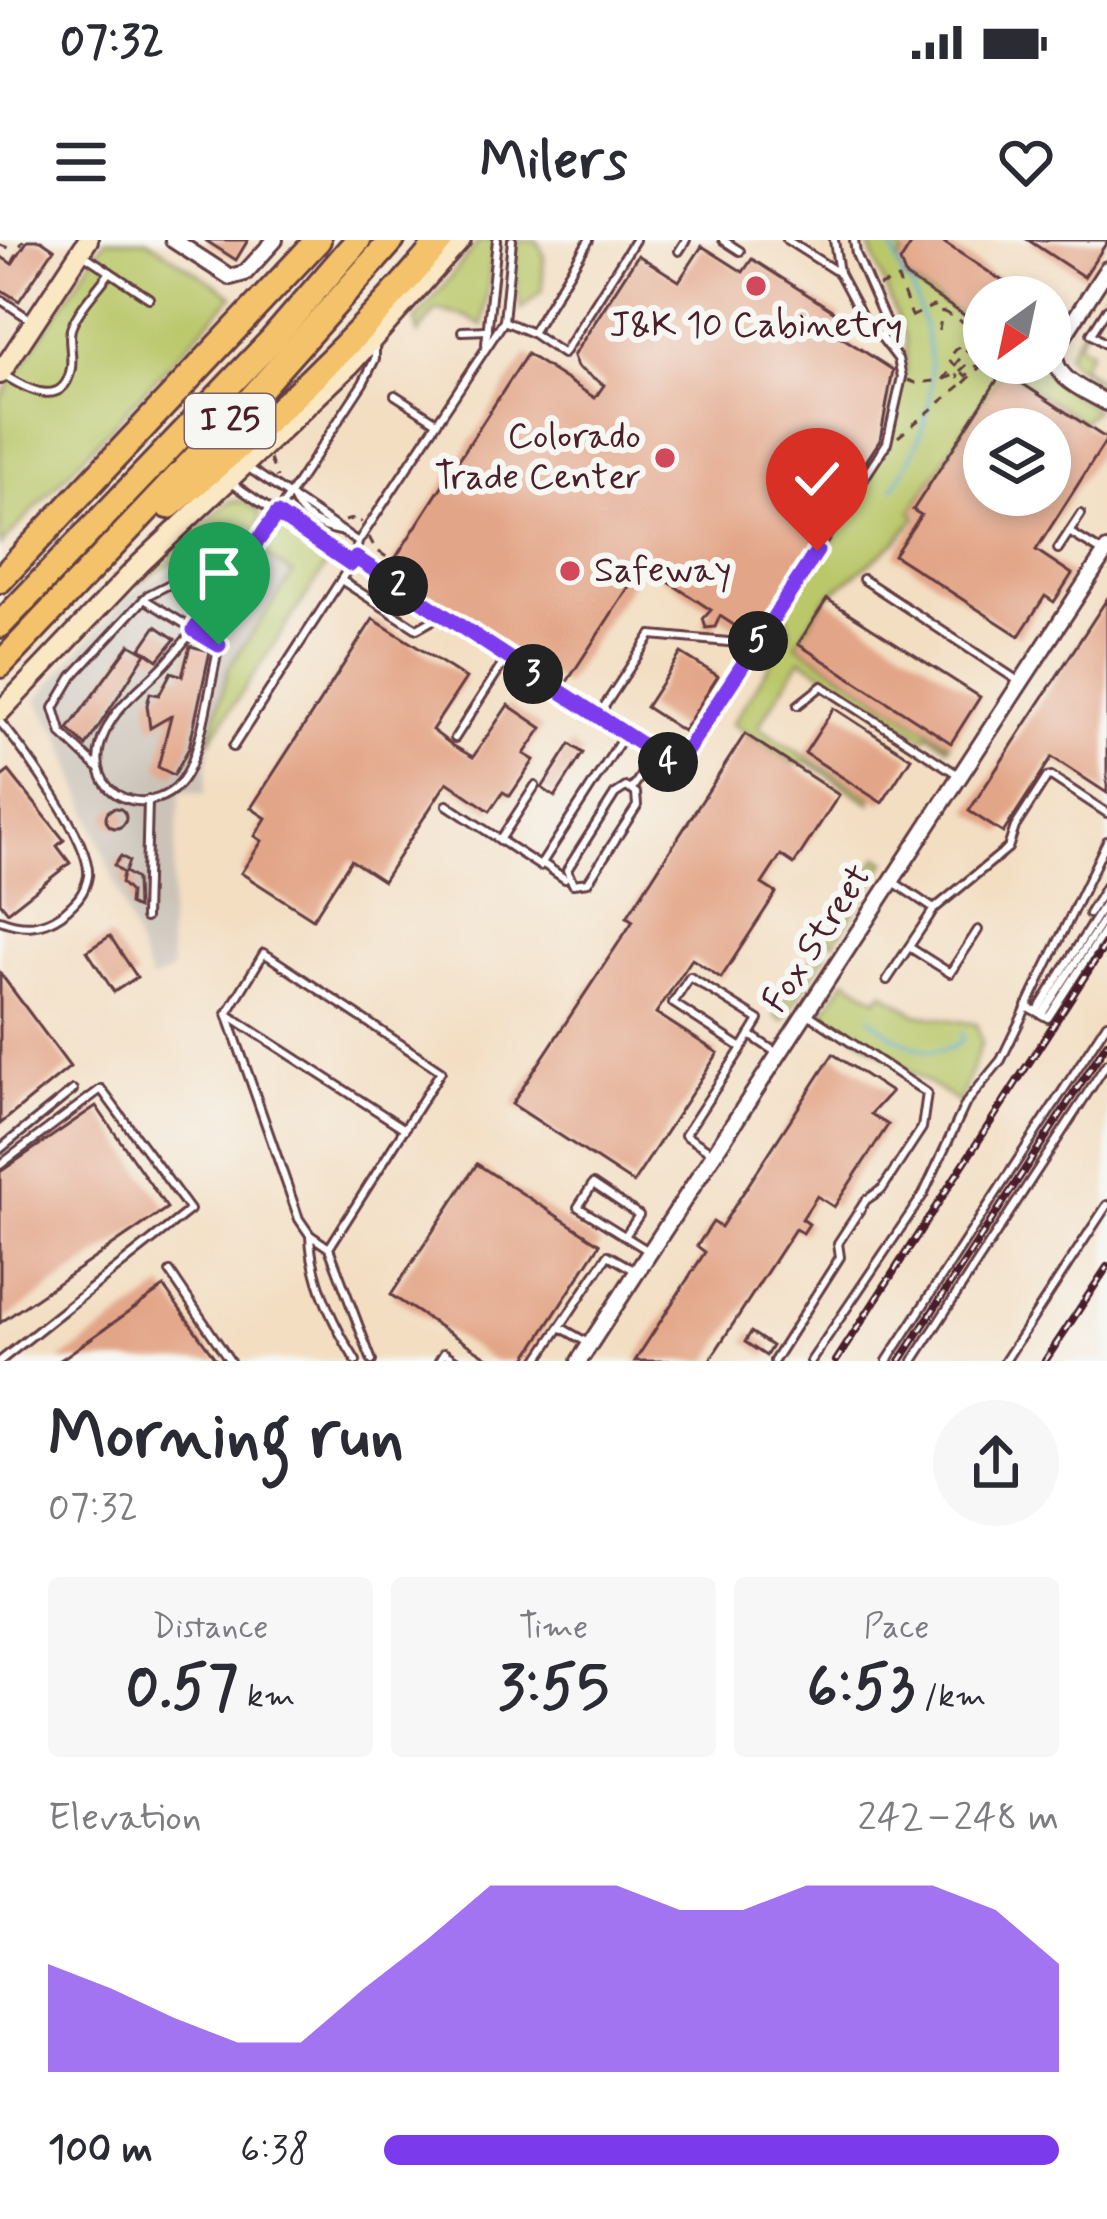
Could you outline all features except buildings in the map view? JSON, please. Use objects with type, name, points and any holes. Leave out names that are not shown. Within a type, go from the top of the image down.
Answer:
[{"type":"highway","name":"I 25","points":[[0,580],[318,240]]},
{"type":"highway","points":[[0,625],[272,340],[358,240]]},
{"type":"highway","name":"I 25","points":[[0,665],[241,410],[392,240]]},
{"type":"highway","points":[[63,598],[299,394],[374,318],[441,240]]},
{"type":"street","points":[[178,241],[230,277],[245,273],[275,240]]},
{"type":"street","points":[[0,712],[112,592],[372,343],[461,240]]},
{"type":"street","points":[[0,373],[83,244]]},
{"type":"street","points":[[1107,269],[1056,348],[1054,364],[1060,374],[1107,403]]},
{"type":"street","name":"Fox Street","points":[[579,1361],[1106,552]]},
{"type":"lane","points":[[486,348],[497,240]]},
{"type":"lane","points":[[233,748],[353,561],[358,542],[504,320],[512,240]]},
{"type":"lane","points":[[532,333],[589,240]]},
{"type":"lane","points":[[680,251],[686,240]]},
{"type":"lane","points":[[723,240],[740,251]]},
{"type":"lane","points":[[788,240],[839,273]]},
{"type":"lane","points":[[228,481],[676,767],[887,442],[902,377],[898,359],[881,337],[871,333],[839,273],[834,240]]},
{"type":"lane","points":[[854,240],[887,325],[881,337]]},
{"type":"lane","points":[[504,320],[562,355],[635,241]]},
{"type":"lane","points":[[83,244],[110,272],[149,298]]},
{"type":"lane","points":[[837,258],[856,254]]},
{"type":"lane","points":[[0,373],[31,393],[48,395],[63,386],[71,371],[71,329],[110,272]]},
{"type":"lane","points":[[2,304],[34,322]]},
{"type":"lane","points":[[1107,309],[1091,334],[1107,345]]},
{"type":"lane","points":[[462,331],[488,331]]},
{"type":"lane","points":[[97,766],[106,729],[124,701],[160,670],[194,630],[281,516],[369,371],[376,349],[372,343]]},
{"type":"lane","points":[[395,395],[437,422]]},
{"type":"lane","points":[[245,465],[358,542]]},
{"type":"lane","points":[[1058,549],[1081,514]]},
{"type":"lane","points":[[1070,532],[1106,552]]},
{"type":"lane","points":[[144,599],[219,645],[187,775],[158,798],[148,800],[118,797],[103,784],[97,766],[62,734],[54,708],[73,676],[144,599],[233,552],[247,560]]},
{"type":"lane","points":[[863,579],[1021,682]]},
{"type":"lane","points":[[341,580],[417,629],[442,615]]},
{"type":"lane","points":[[598,716],[651,635],[728,642]]},
{"type":"lane","points":[[455,737],[508,657]]},
{"type":"lane","points":[[798,705],[822,686],[960,776]]},
{"type":"lane","points":[[0,722],[27,754],[82,848],[88,875],[79,901],[48,924],[25,927],[0,920]]},
{"type":"lane","points":[[447,806],[540,866],[625,734]]},
{"type":"lane","points":[[632,789],[655,753]]},
{"type":"lane","points":[[886,980],[934,909],[1003,854],[1047,777],[1107,813]]},
{"type":"lane","points":[[500,840],[535,786]]},
{"type":"lane","points":[[542,863],[573,884],[588,881],[637,806],[632,789],[626,787],[615,794],[567,870],[573,884]]},
{"type":"lane","points":[[145,918],[148,800]]},
{"type":"lane","points":[[811,1361],[922,1195],[966,1103],[1001,1060],[1107,841]]},
{"type":"lane","points":[[892,880],[934,909]]},
{"type":"lane","points":[[1089,914],[1107,885]]},
{"type":"lane","points":[[1040,1013],[1107,900]]},
{"type":"lane","points":[[1040,1013],[1107,914]]},
{"type":"lane","points":[[1026,1006],[1048,1018],[1107,928]]},
{"type":"lane","points":[[909,947],[950,973],[977,930]]},
{"type":"lane","points":[[1055,946],[1072,955]]},
{"type":"lane","points":[[227,1014],[264,953],[442,1071],[329,1248]]},
{"type":"lane","points":[[715,1154],[685,1136],[742,1048],[759,1020],[690,977],[673,1003],[742,1048]]},
{"type":"lane","points":[[774,1361],[840,1257],[838,1243],[866,1200],[882,1189],[922,1128],[927,1093],[806,1012]]},
{"type":"lane","points":[[227,1014],[405,1129]]},
{"type":"lane","points":[[227,1014],[299,1219],[310,1235],[329,1248],[372,1361]]},
{"type":"lane","points":[[887,1361],[1107,1023]]},
{"type":"lane","points":[[750,1035],[779,1054]]},
{"type":"lane","points":[[913,1361],[1107,1063]]},
{"type":"lane","points":[[0,1165],[101,1089],[190,1210],[0,1361]]},
{"type":"lane","points":[[0,1149],[73,1090]]},
{"type":"lane","points":[[625,1236],[639,1215],[593,1184],[578,1207],[650,1252]]},
{"type":"lane","points":[[1005,1361],[1107,1205]]},
{"type":"lane","points":[[310,1235],[311,1260],[339,1334],[356,1361]]},
{"type":"lane","points":[[537,1361],[608,1255],[637,1272]]},
{"type":"lane","points":[[170,1273],[230,1361]]},
{"type":"lane","points":[[560,1327],[590,1344]]},
{"type":"lane","points":[[439,1361],[444,1353],[456,1361]]},
{"type":"path","points":[[13,262],[23,240]]},
{"type":"path","points":[[0,245],[19,251]]},
{"type":"path","points":[[872,289],[898,279],[914,315],[925,308],[942,309],[963,323]]},
{"type":"path","points":[[939,331],[942,309]]},
{"type":"path","points":[[909,425],[962,384],[947,359],[962,342]]},
{"type":"path","points":[[943,380],[963,354],[957,348]]},
{"type":"path","points":[[952,353],[963,363]]},
{"type":"path","points":[[902,377],[916,383],[943,380],[963,369]]},
{"type":"path","points":[[959,373],[963,375]]},
{"type":"shaded area","points":[[235,531],[296,574],[235,662],[212,726],[205,794],[181,790],[168,936],[172,971],[151,981],[60,735],[36,700],[127,596]]},
{"type":"green space","points":[[105,240],[147,240],[233,296],[0,546],[0,399]]},
{"type":"green space","points":[[480,240],[491,240],[493,246],[483,326],[465,316],[436,310],[418,334],[415,321]]},
{"type":"green space","points":[[516,240],[537,240],[544,255],[542,290],[521,309],[515,274]]},
{"type":"green space","points":[[867,240],[896,240],[904,253],[898,262],[904,277],[963,316],[963,384],[994,384],[978,408],[963,408],[963,431],[911,511],[917,516],[897,541],[826,598],[796,644],[950,744],[928,734],[925,738],[801,659],[758,727],[871,798],[871,804],[809,763],[794,763],[732,724],[790,633],[784,592],[885,439],[899,374],[906,373],[906,340]]},
{"type":"green space","points":[[1105,292],[1077,342],[1090,351],[1081,366],[1107,387],[1071,363],[1071,347]]},
{"type":"green space","points":[[1025,384],[1058,384],[1095,409],[1083,421],[1071,413],[1071,408],[1063,408]]},
{"type":"green space","points":[[230,501],[245,501],[260,512],[257,539],[236,526],[136,584]]},
{"type":"green space","points":[[282,527],[327,558],[326,566],[209,742],[229,667],[293,574],[264,554]]},
{"type":"green space","points":[[878,857],[886,862],[834,943],[826,938]]},
{"type":"green space","points":[[818,950],[826,955],[783,1021],[775,1016]]},
{"type":"green space","points":[[846,979],[877,999],[883,992],[916,1014],[976,1024],[982,1042],[959,1103],[827,1017],[824,1012]]},
{"type":"waterway","points":[[889,240],[921,313],[931,365],[927,414],[893,488]]},
{"type":"waterway","points":[[870,1018],[926,1050],[950,1048],[962,1041],[962,1033]]},
{"type":"railway","points":[[836,1361],[1107,942]]},
{"type":"railway","points":[[900,1361],[1107,1043]]},
{"type":"railway","points":[[1045,1361],[1107,1267]]},
{"type":"place","name":"J&K 10 Cabinetry","points":[[756,286]]},
{"type":"place","name":"Colorado Trade Center","points":[[665,458]]},
{"type":"place","name":"Safeway","points":[[570,571]]},
{"type":"route","points":[[219,645],[194,630],[277,514],[351,564],[356,558],[676,767],[817,551]]}]
